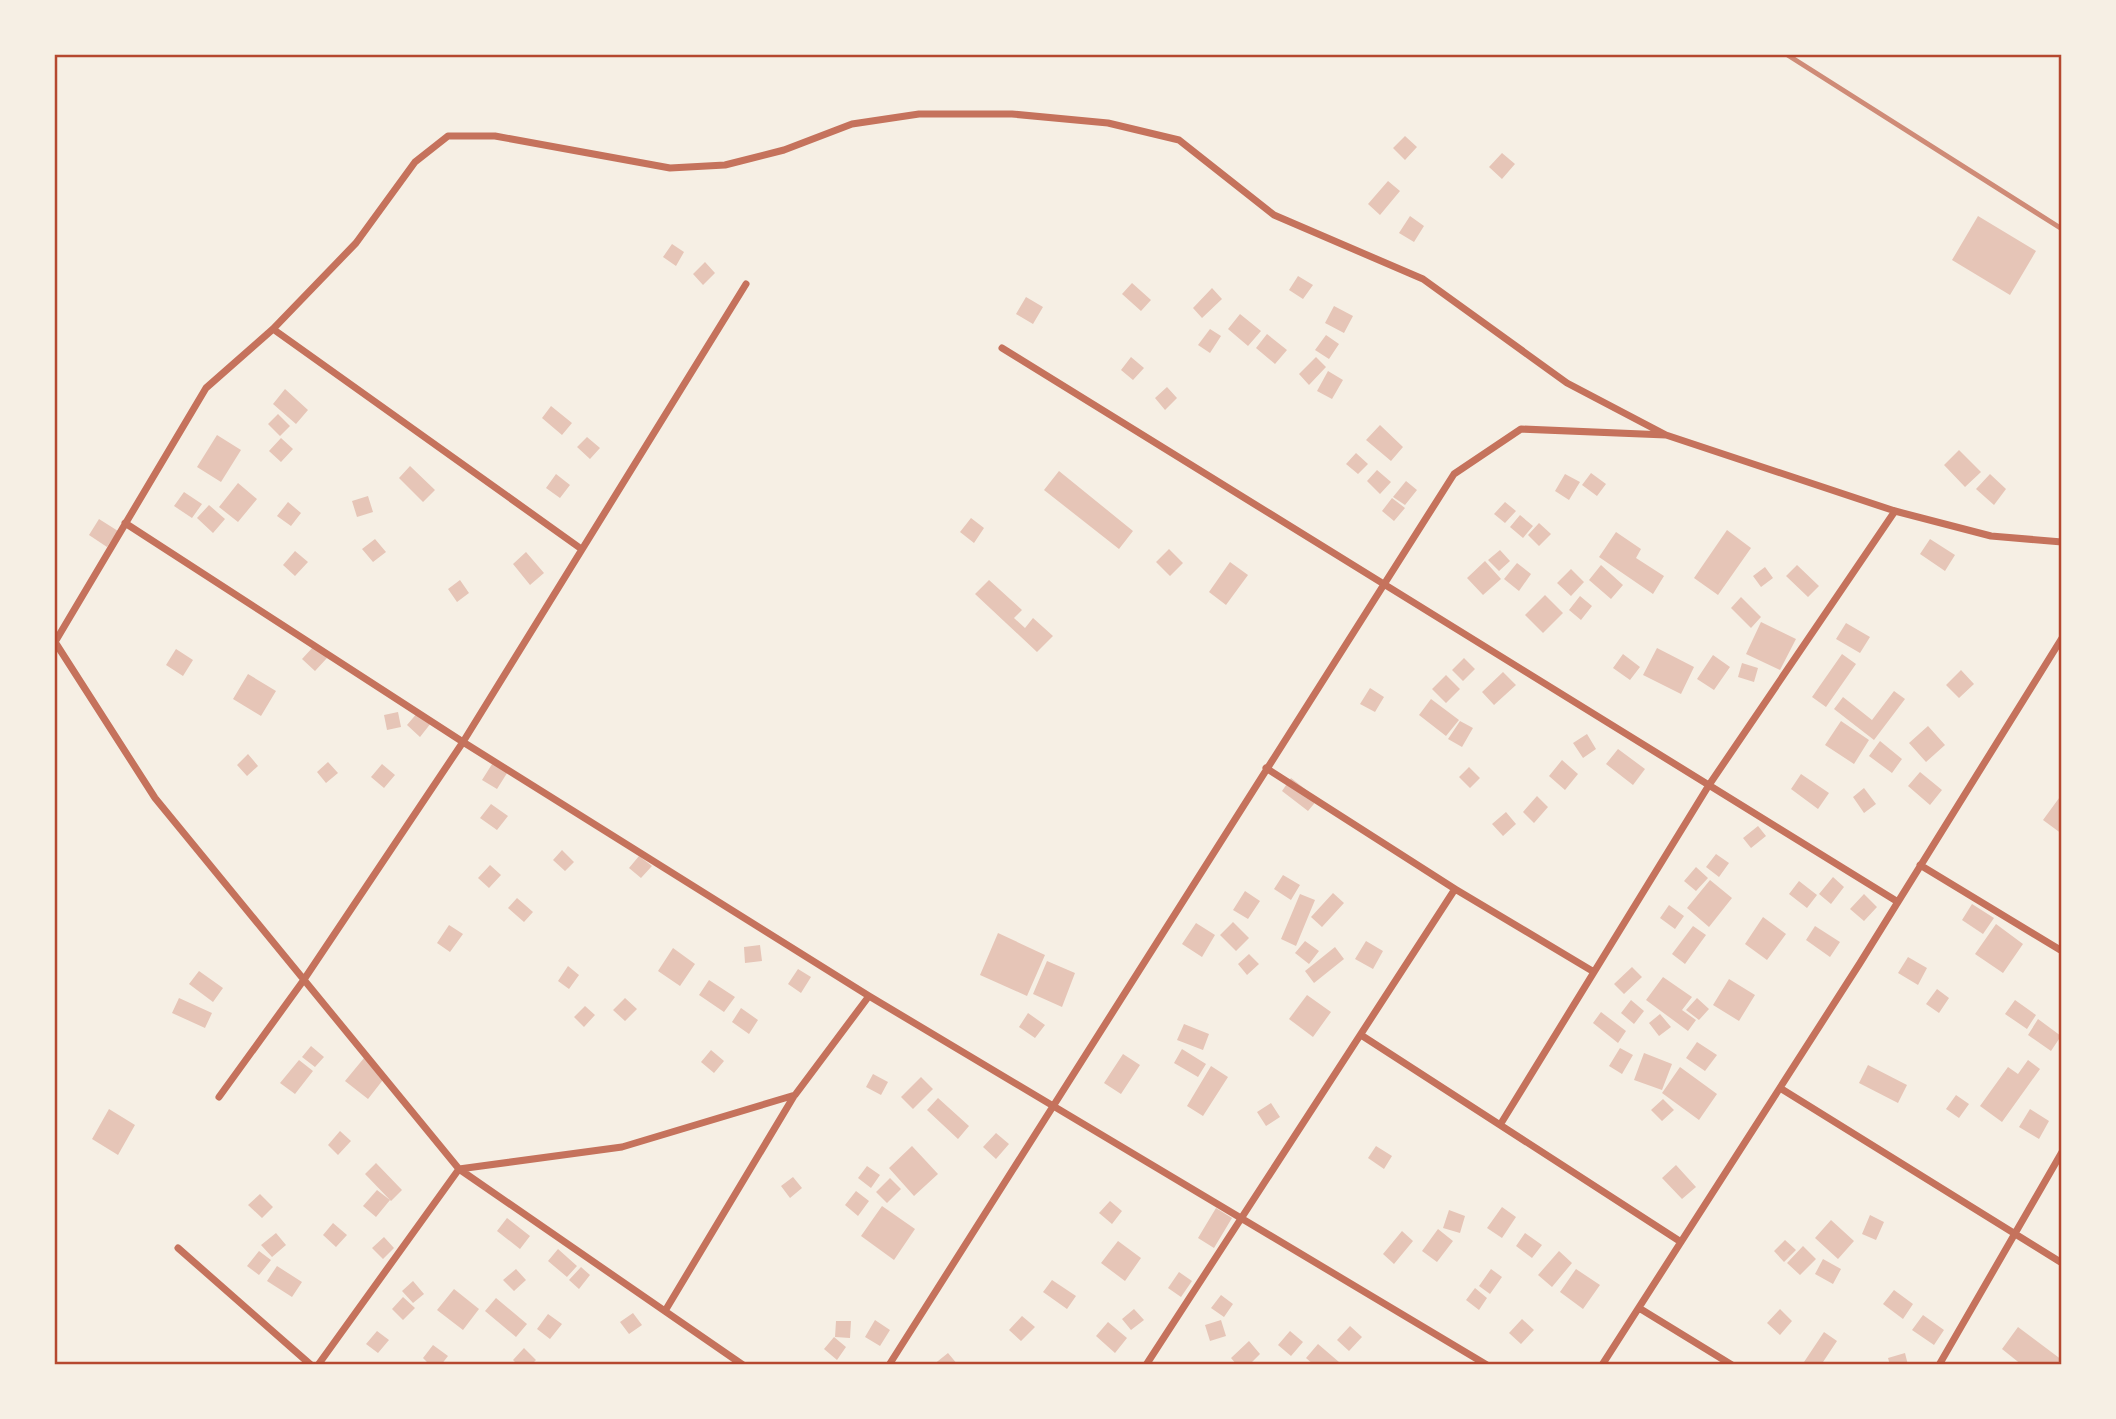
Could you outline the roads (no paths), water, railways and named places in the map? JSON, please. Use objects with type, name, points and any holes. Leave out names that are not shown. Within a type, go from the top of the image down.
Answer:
[{"type":"street","points":[[743,1365],[459,1168],[155,798],[55,642],[206,388],[272,330],[356,243],[415,162],[448,136],[495,136],[670,168],[725,165],[784,150],[852,124],[919,114],[1012,114],[1108,123],[1180,140],[1274,215],[1423,279],[1567,383],[1666,435],[1895,511],[1991,536],[2062,542]]},
{"type":"street","points":[[219,1097],[303,981],[463,742],[580,548],[746,284]]},
{"type":"street","points":[[272,330],[580,548]]},
{"type":"street","points":[[1002,348],[1898,902]]},
{"type":"street","points":[[890,1365],[1454,474],[1521,429],[1666,435]]},
{"type":"street","points":[[1500,1125],[1709,785],[1895,511]]},
{"type":"street","points":[[125,523],[463,742],[869,996],[1487,1365]]},
{"type":"street","points":[[1602,1365],[1898,902],[2062,638]]},
{"type":"street","points":[[1266,768],[1455,889],[1594,972]]},
{"type":"street","points":[[1920,865],[2062,951]]},
{"type":"street","points":[[1146,1365],[1455,889]]},
{"type":"street","points":[[665,1311],[794,1096],[869,996]]},
{"type":"street","points":[[1361,1035],[1681,1242]]},
{"type":"street","points":[[1780,1088],[2062,1263]]},
{"type":"street","points":[[318,1365],[459,1168],[622,1147],[794,1096]]},
{"type":"street","points":[[1939,1365],[2062,1152]]},
{"type":"street","points":[[178,1248],[311,1365]]},
{"type":"street","points":[[1639,1308],[1732,1365]]},
{"type":"railway","points":[[1786,54],[2062,229]]}]
